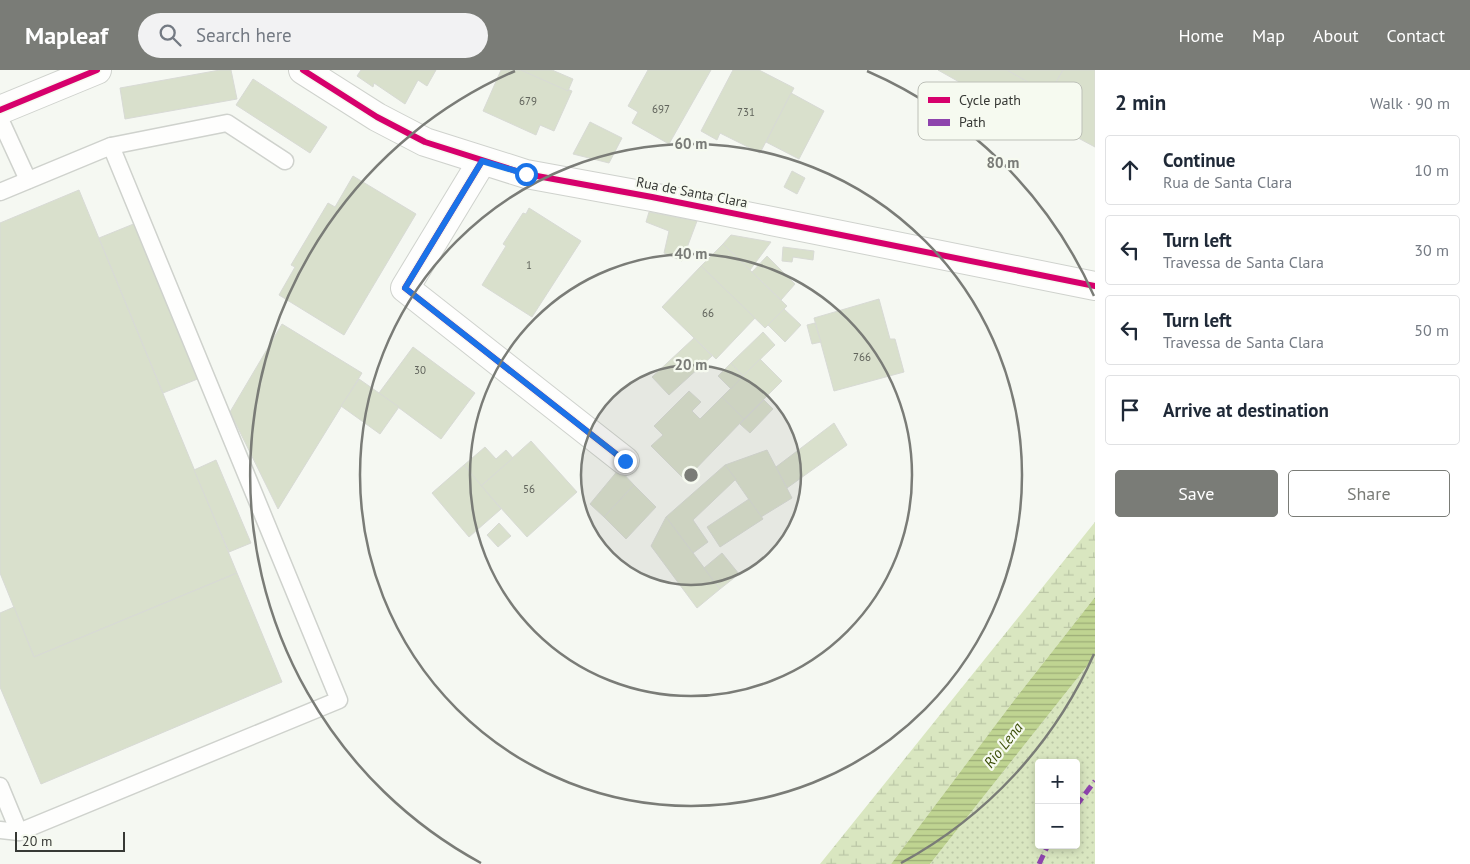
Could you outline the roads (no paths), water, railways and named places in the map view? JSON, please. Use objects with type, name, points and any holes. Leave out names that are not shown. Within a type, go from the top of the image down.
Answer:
[{"type":"street","points":[[0,110],[98,70]]},
{"type":"street","name":"Rua de Santa Clara","points":[[303,70],[377,117],[424,142],[526,174],[652,196],[1095,286]]},
{"type":"street","points":[[482,161],[405,288],[625,461]]},
{"type":"lane","points":[[0,119],[28,180]]},
{"type":"lane","points":[[0,192],[112,146],[227,123],[285,161]]},
{"type":"lane","points":[[0,830],[19,832],[339,700],[112,146]]},
{"type":"lane","points":[[0,786],[19,832]]},
{"type":"water","name":"Rio Lena","points":[[1095,597],[1095,656],[930,864],[891,864],[1015,699]]}]
